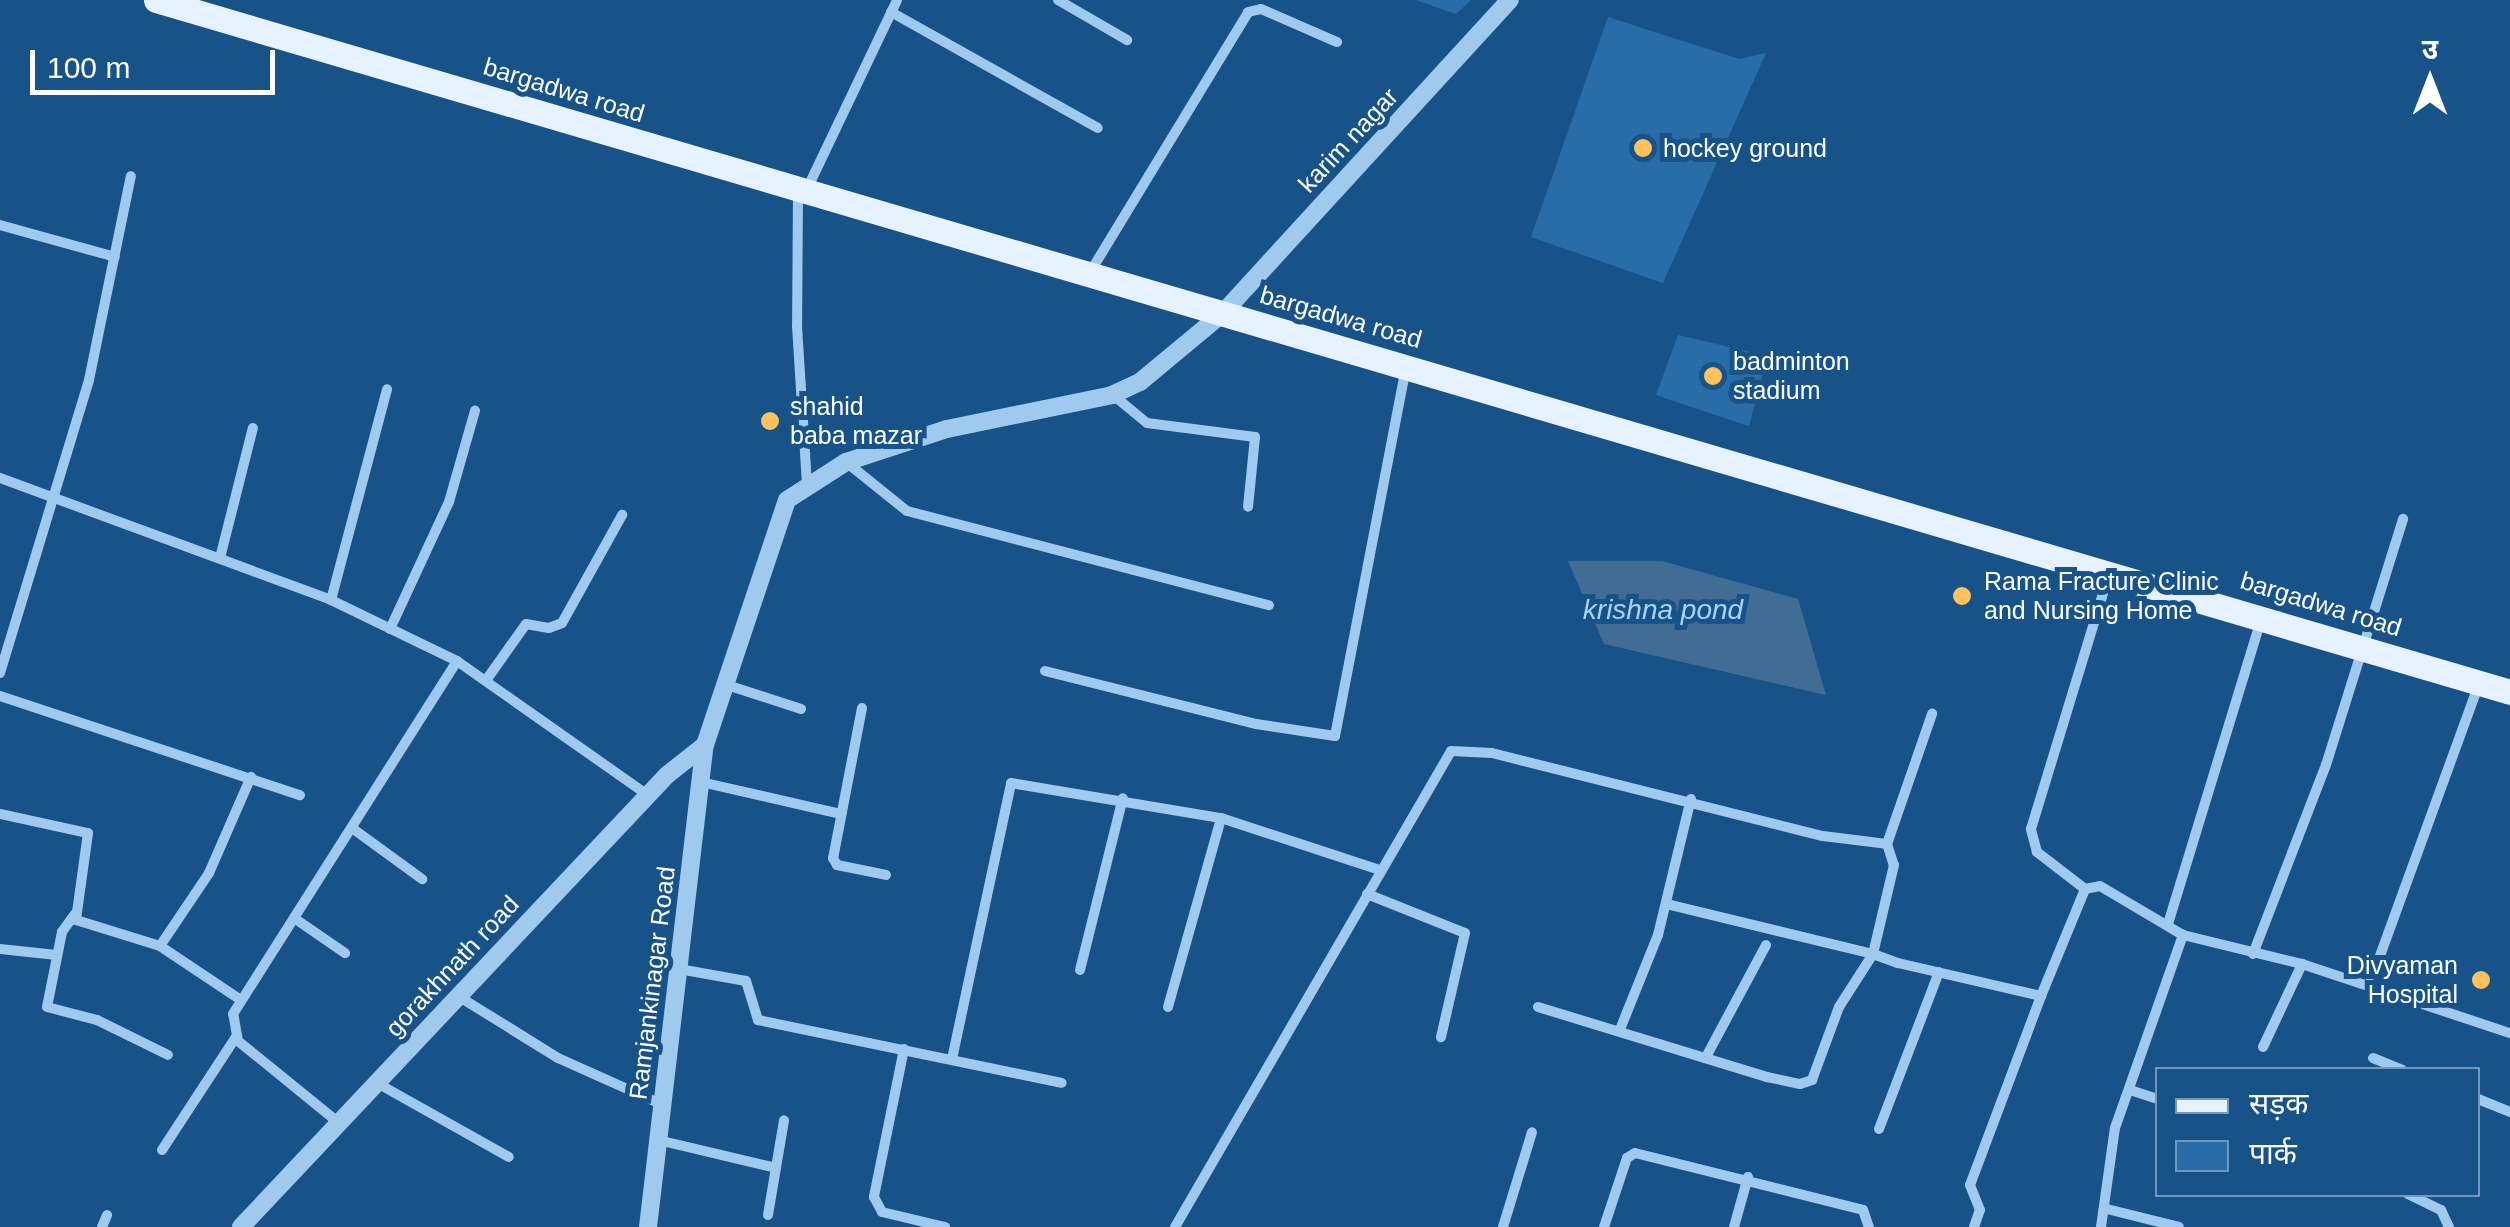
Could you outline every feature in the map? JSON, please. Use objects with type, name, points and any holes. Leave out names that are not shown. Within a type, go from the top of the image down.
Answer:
[{"type":"main road","name":"bargadwa road","points":[[156,0],[802,192],[2110,571],[2510,692]]},
{"type":"street","points":[[897,0],[802,192],[797,326],[806,484],[846,462],[1015,411],[1112,395],[1142,420],[1255,437],[1248,507]]},
{"type":"street","points":[[1058,0],[1127,40]]},
{"type":"street","name":"karim nagar","points":[[1112,395],[1140,382],[1222,314],[1510,0]]},
{"type":"street","points":[[1088,275],[1248,12],[1261,9],[1338,42]]},
{"type":"street","points":[[891,12],[1098,128]]},
{"type":"street","points":[[0,673],[5,633],[89,380],[131,176]]},
{"type":"street","points":[[0,224],[115,257]]},
{"type":"street","points":[[1046,671],[1256,724],[1336,736],[1406,366]]},
{"type":"street","points":[[331,600],[387,389]]},
{"type":"street","points":[[390,628],[449,502],[475,411]]},
{"type":"street","points":[[220,558],[254,428]]},
{"type":"street","points":[[846,462],[907,511],[1269,605]]},
{"type":"street","points":[[0,478],[331,600],[390,628],[487,679],[648,795]]},
{"type":"street","name":"Ramjankinagar Road","points":[[648,1227],[705,745],[778,519],[806,484]]},
{"type":"street","points":[[487,679],[526,624],[549,628],[562,623],[622,515]]},
{"type":"street","points":[[2253,954],[2326,764],[2403,519]]},
{"type":"street","points":[[2110,571],[2031,829],[2038,852],[2085,888],[2100,886],[2184,934],[2302,964],[2510,1033]]},
{"type":"street","points":[[2168,924],[2262,617]]},
{"type":"street","points":[[339,1123],[236,1037],[231,1023],[456,661]]},
{"type":"street","points":[[2369,986],[2479,683]]},
{"type":"street","points":[[724,684],[801,709]]},
{"type":"street","points":[[0,696],[300,795]]},
{"type":"street","points":[[862,708],[834,862],[886,875]]},
{"type":"street","points":[[1538,1007],[1621,1027],[1706,1057],[1808,1083],[1819,1073],[1839,1007],[1874,954],[1894,865],[1887,844],[1932,714]]},
{"type":"street","name":"gorakhnath road","points":[[242,1227],[648,795],[705,745]]},
{"type":"street","points":[[1175,1227],[1444,758],[1462,748],[1690,799],[1837,839],[1887,844]]},
{"type":"street","points":[[160,946],[210,872],[251,777]]},
{"type":"street","points":[[701,782],[842,814]]},
{"type":"street","points":[[952,1060],[1010,783],[1122,798],[1221,818],[1380,870]]},
{"type":"street","points":[[1080,970],[1122,798]]},
{"type":"street","points":[[1621,1027],[1666,904],[1690,799]]},
{"type":"street","points":[[0,814],[88,833],[75,914],[57,955],[47,1007],[97,1020],[168,1055]]},
{"type":"street","points":[[1168,1007],[1221,818]]},
{"type":"street","points":[[352,828],[422,879]]},
{"type":"street","points":[[1974,1227],[1980,1210],[1970,1185],[2085,888]]},
{"type":"street","points":[[1367,894],[1465,933],[1441,1037]]},
{"type":"street","points":[[1666,904],[2040,996]]},
{"type":"street","points":[[75,914],[87,928],[160,946],[242,1000]]},
{"type":"street","points":[[294,918],[345,953]]},
{"type":"street","points":[[2100,1227],[2107,1209],[2105,1179],[2130,1090],[2184,934]]},
{"type":"street","points":[[1706,1057],[1766,946]]},
{"type":"street","points":[[0,949],[57,955]]},
{"type":"street","points":[[2264,1047],[2302,964]]},
{"type":"street","points":[[678,968],[746,981],[758,1020],[1062,1083]]},
{"type":"street","points":[[1879,1129],[1939,972]]},
{"type":"street","points":[[458,996],[558,1058],[662,1105]]},
{"type":"street","points":[[162,1150],[236,1037]]},
{"type":"street","points":[[904,1049],[874,1197],[882,1212],[946,1227]]},
{"type":"street","points":[[2373,1058],[2395,1067]]},
{"type":"street","points":[[377,1082],[509,1157]]},
{"type":"street","points":[[2130,1090],[2155,1098]]},
{"type":"street","points":[[2480,1100],[2510,1112]]},
{"type":"street","points":[[768,1215],[784,1120]]},
{"type":"street","points":[[1503,1227],[1532,1132]]},
{"type":"street","points":[[658,1140],[776,1168]]},
{"type":"street","points":[[1604,1227],[1632,1154],[1748,1178],[1863,1210],[1869,1227]]},
{"type":"street","points":[[1734,1227],[1748,1178]]},
{"type":"street","points":[[2414,1197],[2441,1210],[2449,1227]]},
{"type":"street","points":[[2107,1209],[2179,1227]]},
{"type":"street","points":[[102,1227],[107,1215]]},
{"type":"green space","points":[[1416,0],[1471,0],[1456,14]]},
{"type":"green space","name":"hockey ground","points":[[1608,17],[1739,59],[1766,53],[1663,283],[1531,237]]},
{"type":"green space","name":"badminton stadium","points":[[1678,335],[1768,356],[1749,426],[1656,395]]},
{"type":"water","name":"krishna pond","points":[[1568,561],[1662,561],[1798,599],[1826,695],[1604,644]]},
{"type":"place","name":"hockey ground","points":[[1643,148]]},
{"type":"place","name":"badminton stadium","points":[[1713,376]]},
{"type":"place","name":"shahid baba mazar","points":[[770,421]]},
{"type":"place","name":"Rama Fracture Clinic and Nursing Home","points":[[1962,596]]},
{"type":"place","name":"Divyaman Hospital","points":[[2481,980]]}]
